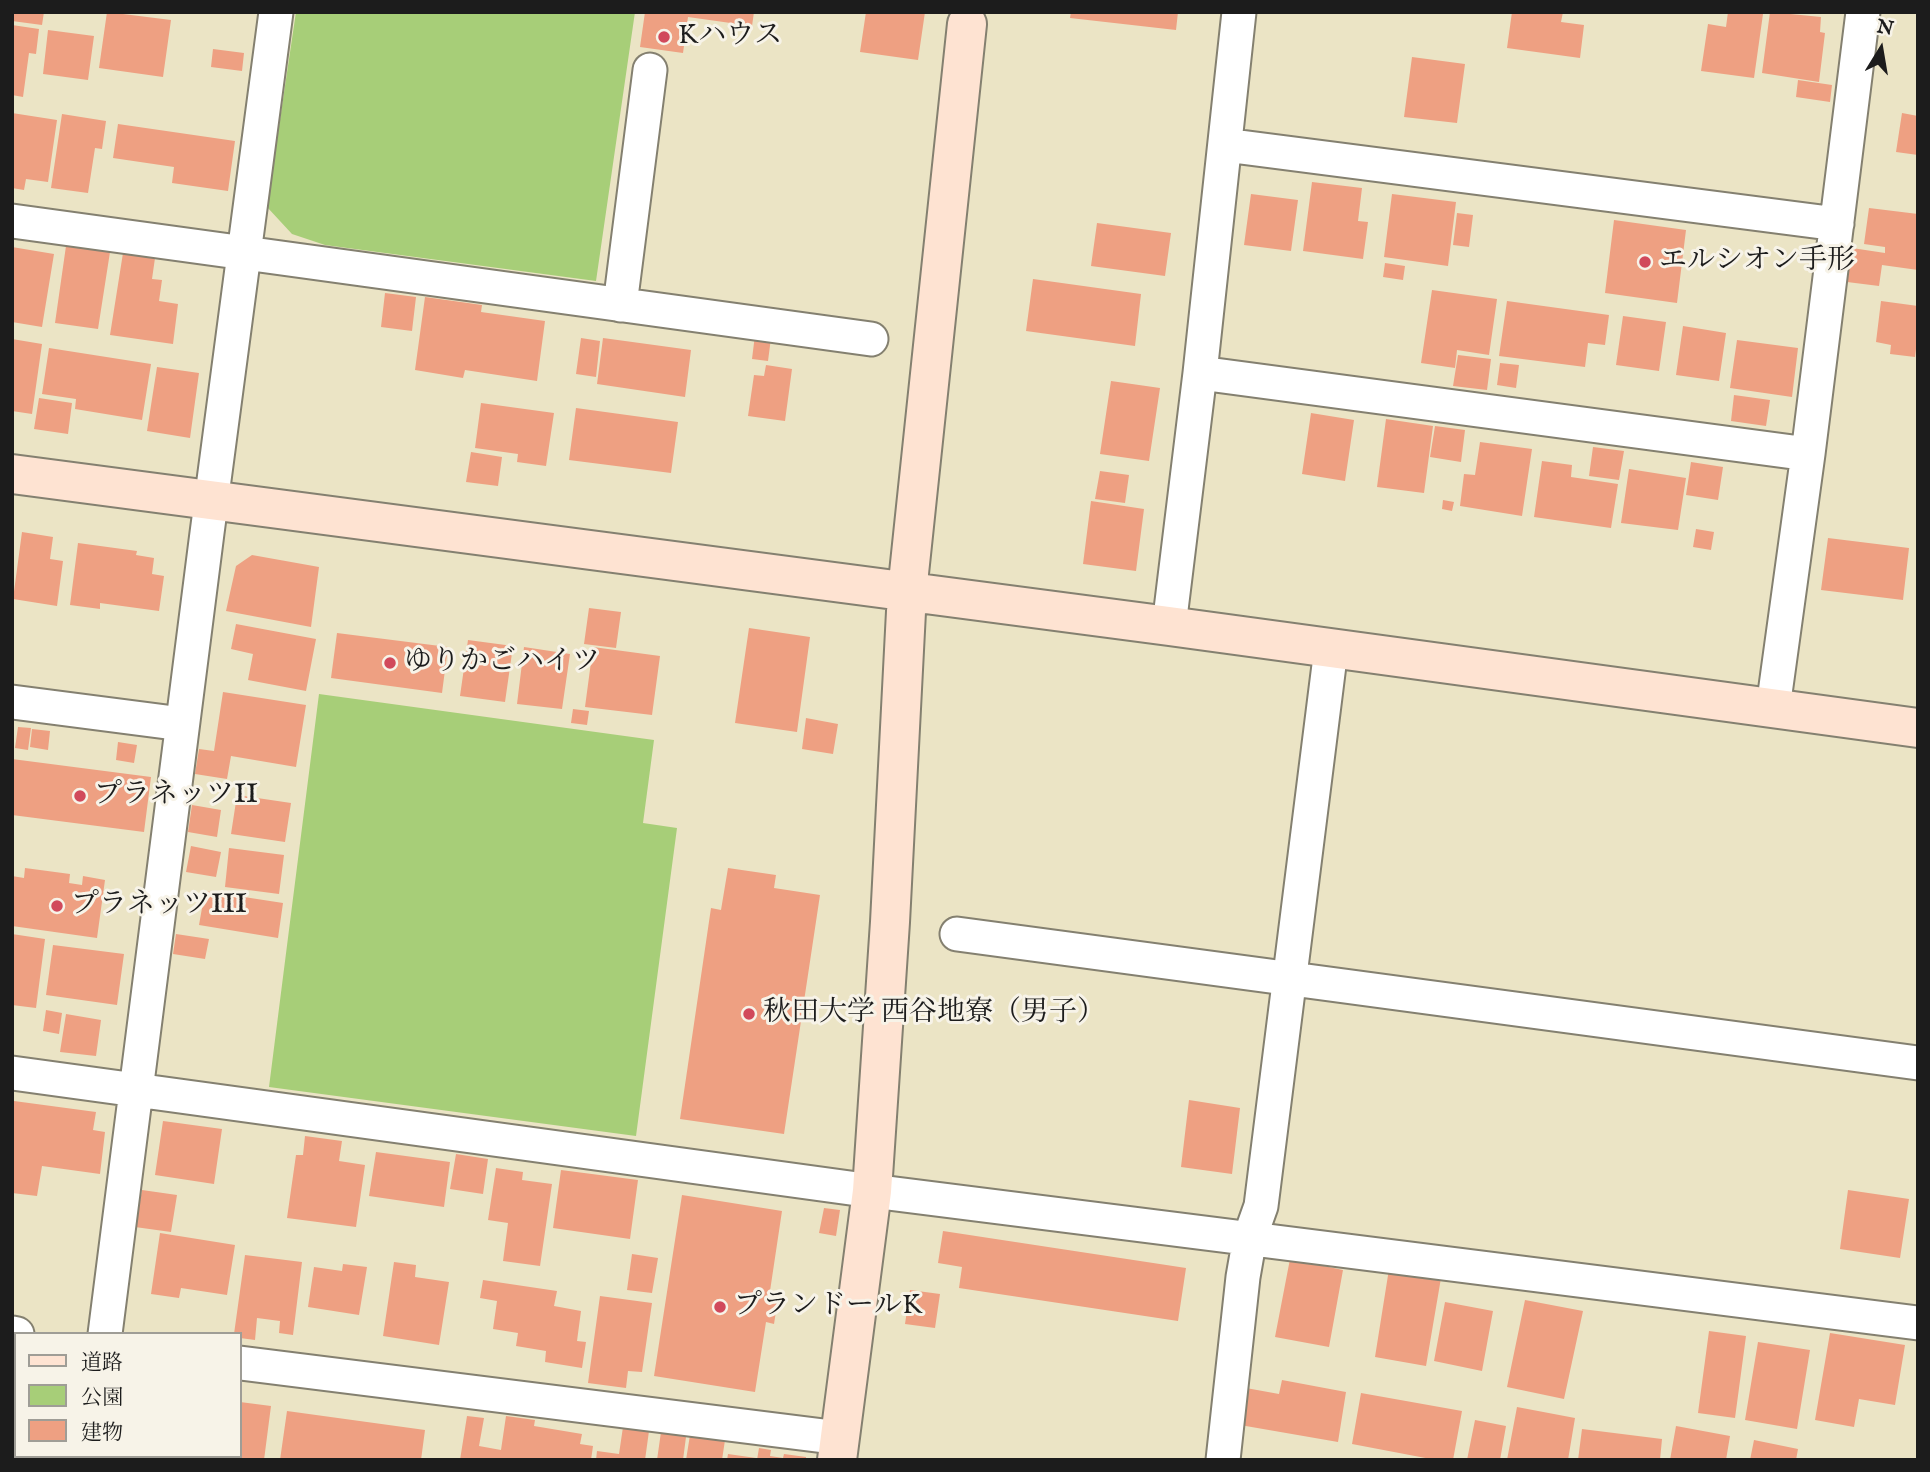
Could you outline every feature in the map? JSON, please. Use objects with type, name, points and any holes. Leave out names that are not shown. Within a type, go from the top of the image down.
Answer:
[{"type":"street","points":[[105,1332],[276,12]]},
{"type":"street","points":[[1169,626],[1200,373],[1239,12]]},
{"type":"street","points":[[1773,708],[1808,454],[1863,12]]},
{"type":"street","points":[[242,1363],[838,1449],[872,1191],[907,592],[968,18]]},
{"type":"street","points":[[620,305],[650,70]]},
{"type":"street","points":[[1225,145],[1837,224]]},
{"type":"street","points":[[12,221],[871,339]]},
{"type":"street","points":[[1200,373],[1808,454]]},
{"type":"street","points":[[12,474],[1169,626],[1918,728]]},
{"type":"street","points":[[1223,1460],[1241,1290],[1250,1237],[1261,1206],[1331,649]]},
{"type":"street","points":[[12,702],[183,724]]},
{"type":"street","points":[[957,934],[1918,1063]]},
{"type":"street","points":[[12,1073],[872,1191],[1918,1323]]},
{"type":"green space","points":[[296,12],[635,12],[596,281],[325,245],[292,234],[267,207]]},
{"type":"green space","points":[[319,694],[654,740],[643,823],[677,828],[636,1136],[269,1087]]},
{"type":"building","points":[[12,12],[44,12],[42,25],[12,21]]},
{"type":"building","points":[[107,12],[171,20],[163,77],[99,68]]},
{"type":"building","name":"Kハウス","points":[[645,12],[754,12],[752,26],[688,17],[683,53],[640,47]]},
{"type":"building","points":[[866,12],[925,12],[918,60],[860,52]]},
{"type":"building","points":[[1071,12],[1178,12],[1176,30],[1070,18]]},
{"type":"building","points":[[1512,12],[1563,12],[1561,22],[1584,25],[1580,58],[1507,48]]},
{"type":"building","points":[[1728,12],[1763,14],[1754,78],[1701,71],[1708,24],[1726,27]]},
{"type":"building","points":[[1770,12],[1821,17],[1820,32],[1825,33],[1819,82],[1762,73]]},
{"type":"building","points":[[12,25],[39,29],[36,54],[29,53],[23,97],[12,95]]},
{"type":"building","points":[[48,30],[94,36],[88,80],[43,74]]},
{"type":"building","points":[[213,49],[244,53],[242,71],[211,67]]},
{"type":"building","points":[[1412,57],[1465,64],[1457,123],[1404,117]]},
{"type":"building","points":[[1798,80],[1832,85],[1830,102],[1796,97]]},
{"type":"building","points":[[12,113],[57,120],[48,182],[26,179],[24,190],[12,188]]},
{"type":"building","points":[[1902,113],[1918,116],[1918,155],[1896,152]]},
{"type":"building","points":[[62,114],[106,121],[102,149],[95,148],[88,193],[51,188]]},
{"type":"building","points":[[118,124],[235,141],[228,191],[172,183],[174,167],[113,158]]},
{"type":"building","points":[[1312,182],[1362,188],[1358,221],[1368,222],[1363,259],[1303,251]]},
{"type":"building","points":[[1251,194],[1298,200],[1291,251],[1244,245]]},
{"type":"building","points":[[1392,194],[1456,202],[1448,266],[1384,257]]},
{"type":"building","points":[[1869,208],[1918,214],[1918,270],[1882,265],[1879,286],[1847,282],[1852,248],[1885,253],[1885,247],[1864,244]]},
{"type":"building","points":[[1457,213],[1473,215],[1469,247],[1453,245]]},
{"type":"building","name":"エルシオン手形","points":[[1614,220],[1686,230],[1677,303],[1605,293]]},
{"type":"building","points":[[1097,223],[1171,233],[1165,276],[1091,266]]},
{"type":"building","points":[[66,246],[110,252],[98,329],[55,323]]},
{"type":"building","points":[[12,247],[54,254],[42,327],[12,322]]},
{"type":"building","points":[[123,253],[155,258],[152,279],[162,280],[159,301],[178,304],[173,344],[110,335]]},
{"type":"building","points":[[1385,263],[1405,266],[1403,280],[1383,277]]},
{"type":"building","points":[[1033,279],[1141,294],[1135,346],[1026,331]]},
{"type":"building","points":[[1432,290],[1497,299],[1489,355],[1457,350],[1455,368],[1421,363]]},
{"type":"building","points":[[385,293],[416,297],[412,331],[381,327]]},
{"type":"building","points":[[425,297],[482,305],[481,312],[545,321],[537,381],[465,370],[463,378],[415,370]]},
{"type":"building","points":[[1507,301],[1609,315],[1605,345],[1588,343],[1585,367],[1499,356]]},
{"type":"building","points":[[1881,301],[1918,306],[1918,349],[1915,357],[1890,354],[1891,345],[1876,342]]},
{"type":"building","points":[[1623,316],[1666,322],[1659,371],[1616,365]]},
{"type":"building","points":[[1683,326],[1726,333],[1719,381],[1676,375]]},
{"type":"building","points":[[755,335],[771,338],[768,361],[752,359]]},
{"type":"building","points":[[581,338],[600,341],[596,377],[576,374]]},
{"type":"building","points":[[603,338],[691,350],[685,397],[597,384]]},
{"type":"building","points":[[12,339],[42,344],[32,414],[12,411]]},
{"type":"building","points":[[1737,340],[1798,348],[1792,397],[1730,388]]},
{"type":"building","points":[[49,348],[151,364],[142,420],[75,409],[76,399],[42,394]]},
{"type":"building","points":[[1458,355],[1491,359],[1487,390],[1453,386]]},
{"type":"building","points":[[1500,363],[1519,365],[1516,388],[1497,385]]},
{"type":"building","points":[[766,365],[792,369],[785,421],[748,416],[754,375],[764,376]]},
{"type":"building","points":[[157,367],[199,373],[190,438],[147,431]]},
{"type":"building","points":[[1111,381],[1160,388],[1149,461],[1100,454]]},
{"type":"building","points":[[1734,395],[1770,400],[1766,426],[1731,421]]},
{"type":"building","points":[[39,398],[72,403],[68,434],[34,429]]},
{"type":"building","points":[[481,403],[554,413],[546,466],[517,462],[518,454],[475,448]]},
{"type":"building","points":[[576,408],[678,422],[671,473],[569,460]]},
{"type":"building","points":[[1311,413],[1354,420],[1345,481],[1302,474]]},
{"type":"building","points":[[1386,419],[1433,426],[1424,493],[1377,487]]},
{"type":"building","points":[[1435,426],[1465,430],[1461,462],[1430,457]]},
{"type":"building","points":[[1480,442],[1532,449],[1522,516],[1460,506],[1464,474],[1475,475]]},
{"type":"building","points":[[1593,447],[1624,451],[1619,480],[1589,476]]},
{"type":"building","points":[[471,452],[502,457],[498,486],[466,482]]},
{"type":"building","points":[[1542,461],[1572,465],[1571,477],[1618,484],[1611,528],[1534,517]]},
{"type":"building","points":[[1691,462],[1723,467],[1718,500],[1686,495]]},
{"type":"building","points":[[1629,469],[1686,478],[1678,530],[1621,523]]},
{"type":"building","points":[[1100,471],[1129,475],[1125,503],[1095,499]]},
{"type":"building","points":[[1443,500],[1454,502],[1452,511],[1442,509]]},
{"type":"building","points":[[1091,501],[1144,509],[1136,571],[1083,564]]},
{"type":"building","points":[[1696,529],[1714,532],[1711,550],[1693,547]]},
{"type":"building","points":[[22,532],[53,537],[50,559],[63,561],[57,606],[13,599]]},
{"type":"building","points":[[1828,538],[1909,548],[1903,600],[1821,590]]},
{"type":"building","points":[[78,543],[137,551],[136,555],[154,558],[152,574],[164,576],[159,611],[100,603],[100,609],[70,605]]},
{"type":"building","points":[[252,555],[319,567],[311,627],[226,611],[236,566]]},
{"type":"building","points":[[589,608],[621,612],[616,648],[584,644]]},
{"type":"building","points":[[236,624],[316,639],[306,691],[248,680],[253,654],[231,649]]},
{"type":"building","points":[[749,628],[810,637],[797,732],[735,723]]},
{"type":"building","name":"ゆりかごハイツ","points":[[337,633],[448,647],[442,693],[331,678]]},
{"type":"building","points":[[468,640],[513,646],[505,702],[460,696]]},
{"type":"building","points":[[524,647],[570,654],[562,709],[517,704]]},
{"type":"building","points":[[593,647],[660,656],[652,715],[585,707]]},
{"type":"building","points":[[223,692],[306,705],[296,767],[231,756],[227,779],[195,774],[199,749],[214,751]]},
{"type":"building","points":[[573,709],[589,711],[587,725],[571,723]]},
{"type":"building","points":[[806,718],[838,724],[833,754],[802,749]]},
{"type":"building","points":[[18,727],[31,728],[28,750],[15,748]]},
{"type":"building","points":[[32,729],[50,731],[48,750],[30,747]]},
{"type":"building","points":[[118,742],[137,745],[134,763],[116,760]]},
{"type":"building","name":"プラネッツII","points":[[12,759],[151,777],[144,832],[12,815]]},
{"type":"building","points":[[237,795],[291,803],[285,842],[231,834]]},
{"type":"building","points":[[192,805],[221,810],[217,837],[188,832]]},
{"type":"building","points":[[191,846],[221,852],[216,877],[186,872]]},
{"type":"building","points":[[229,848],[284,855],[279,894],[225,887]]},
{"type":"building","name":"プラネッツIII","points":[[25,868],[70,874],[69,883],[82,885],[83,876],[105,880],[97,938],[12,926],[12,876],[24,878]]},
{"type":"building","name":"秋田大学 西谷地寮（男子）","points":[[728,868],[776,875],[774,888],[820,895],[784,1134],[680,1119],[711,908],[721,910]]},
{"type":"building","points":[[205,891],[283,903],[278,938],[199,925]]},
{"type":"building","points":[[12,934],[45,939],[36,1008],[12,1005]]},
{"type":"building","points":[[176,934],[209,939],[205,959],[173,954]]},
{"type":"building","points":[[53,945],[124,954],[117,1005],[46,995]]},
{"type":"building","points":[[46,1010],[62,1013],[59,1034],[43,1031]]},
{"type":"building","points":[[66,1014],[101,1020],[96,1056],[60,1052]]},
{"type":"building","points":[[1189,1100],[1240,1108],[1232,1174],[1181,1167]]},
{"type":"building","points":[[14,1101],[96,1112],[93,1130],[105,1132],[100,1174],[42,1166],[37,1196],[12,1193]]},
{"type":"building","points":[[163,1121],[222,1129],[214,1184],[155,1175]]},
{"type":"building","points":[[305,1136],[342,1141],[339,1161],[365,1165],[356,1227],[287,1218],[296,1155],[303,1155]]},
{"type":"building","points":[[376,1152],[450,1162],[444,1207],[369,1196]]},
{"type":"building","points":[[456,1154],[488,1159],[483,1194],[450,1189]]},
{"type":"building","points":[[496,1168],[523,1172],[522,1180],[552,1184],[540,1266],[503,1261],[508,1223],[488,1220]]},
{"type":"building","points":[[561,1170],[638,1180],[630,1239],[553,1228]]},
{"type":"building","points":[[142,1190],[177,1195],[171,1232],[135,1227]]},
{"type":"building","points":[[1848,1190],[1909,1199],[1900,1258],[1840,1249]]},
{"type":"building","name":"プランドールK","points":[[682,1195],[782,1211],[770,1291],[779,1292],[774,1324],[766,1322],[755,1392],[654,1376]]},
{"type":"building","points":[[824,1208],[840,1210],[836,1236],[819,1233]]},
{"type":"building","points":[[943,1231],[1186,1268],[1178,1321],[959,1288],[962,1267],[938,1263]]},
{"type":"building","points":[[160,1233],[235,1245],[227,1295],[181,1288],[179,1298],[151,1294]]},
{"type":"building","points":[[632,1254],[658,1258],[652,1293],[627,1290]]},
{"type":"building","points":[[245,1255],[302,1262],[293,1335],[279,1333],[280,1321],[257,1318],[255,1340],[242,1338],[242,1332],[234,1332]]},
{"type":"building","points":[[1290,1259],[1343,1270],[1329,1347],[1275,1337]]},
{"type":"building","points":[[394,1262],[416,1265],[415,1277],[449,1282],[439,1345],[383,1336]]},
{"type":"building","points":[[343,1264],[367,1267],[359,1315],[308,1307],[314,1267],[342,1271]]},
{"type":"building","points":[[1389,1269],[1441,1278],[1426,1366],[1375,1357]]},
{"type":"building","points":[[483,1280],[557,1291],[554,1306],[581,1311],[577,1341],[586,1342],[582,1368],[545,1362],[546,1351],[516,1346],[518,1333],[493,1329],[497,1301],[480,1298]]},
{"type":"building","points":[[910,1290],[940,1294],[935,1328],[905,1324]]},
{"type":"building","points":[[600,1296],[652,1303],[642,1372],[628,1371],[626,1388],[588,1383]]},
{"type":"building","points":[[1525,1300],[1583,1311],[1564,1399],[1507,1387]]},
{"type":"building","points":[[1445,1302],[1493,1311],[1482,1371],[1434,1361]]},
{"type":"building","points":[[1709,1331],[1746,1336],[1735,1418],[1698,1413]]},
{"type":"building","points":[[1830,1333],[1905,1345],[1895,1405],[1859,1399],[1854,1427],[1815,1420]]},
{"type":"building","points":[[1758,1342],[1810,1350],[1797,1429],[1745,1420]]},
{"type":"building","points":[[1282,1380],[1346,1392],[1338,1442],[1240,1425],[1246,1388],[1279,1394]]},
{"type":"building","points":[[1361,1393],[1462,1411],[1453,1460],[1436,1460],[1352,1444]]},
{"type":"building","points":[[242,1402],[271,1406],[264,1460],[224,1458],[242,1458]]},
{"type":"building","points":[[1517,1407],[1575,1418],[1568,1460],[1507,1460]]},
{"type":"building","points":[[287,1411],[425,1430],[421,1460],[280,1460]]},
{"type":"building","points":[[467,1416],[484,1418],[479,1446],[501,1450],[506,1416],[535,1420],[534,1426],[582,1434],[580,1444],[593,1446],[591,1460],[460,1460]]},
{"type":"building","points":[[1475,1420],[1506,1426],[1500,1460],[1467,1460]]},
{"type":"building","points":[[1676,1426],[1730,1436],[1726,1460],[1670,1460]]},
{"type":"building","points":[[623,1427],[649,1431],[645,1460],[596,1460],[597,1451],[619,1454]]},
{"type":"building","points":[[1582,1429],[1662,1439],[1660,1460],[1578,1460]]},
{"type":"building","points":[[661,1432],[686,1437],[683,1460],[657,1460]]},
{"type":"building","points":[[690,1435],[725,1440],[722,1460],[686,1460]]},
{"type":"building","points":[[1754,1440],[1798,1449],[1796,1460],[1750,1460]]},
{"type":"building","points":[[759,1448],[771,1450],[770,1456],[783,1458],[784,1454],[806,1457],[806,1460],[757,1460]]},
{"type":"building","points":[[728,1454],[756,1458],[756,1460],[727,1460]]},
{"type":"building","points":[[106,1458],[141,1458],[141,1460]]},
{"type":"place","name":"Kハウス","points":[[664,37]]},
{"type":"place","name":"エルシオン手形","points":[[1645,262]]},
{"type":"place","name":"ゆりかごハイツ","points":[[390,663]]},
{"type":"place","name":"プラネッツII","points":[[80,796]]},
{"type":"place","name":"プラネッツIII","points":[[57,906]]},
{"type":"place","name":"秋田大学 西谷地寮（男子）","points":[[749,1014]]},
{"type":"place","name":"プランドールK","points":[[720,1307]]}]
